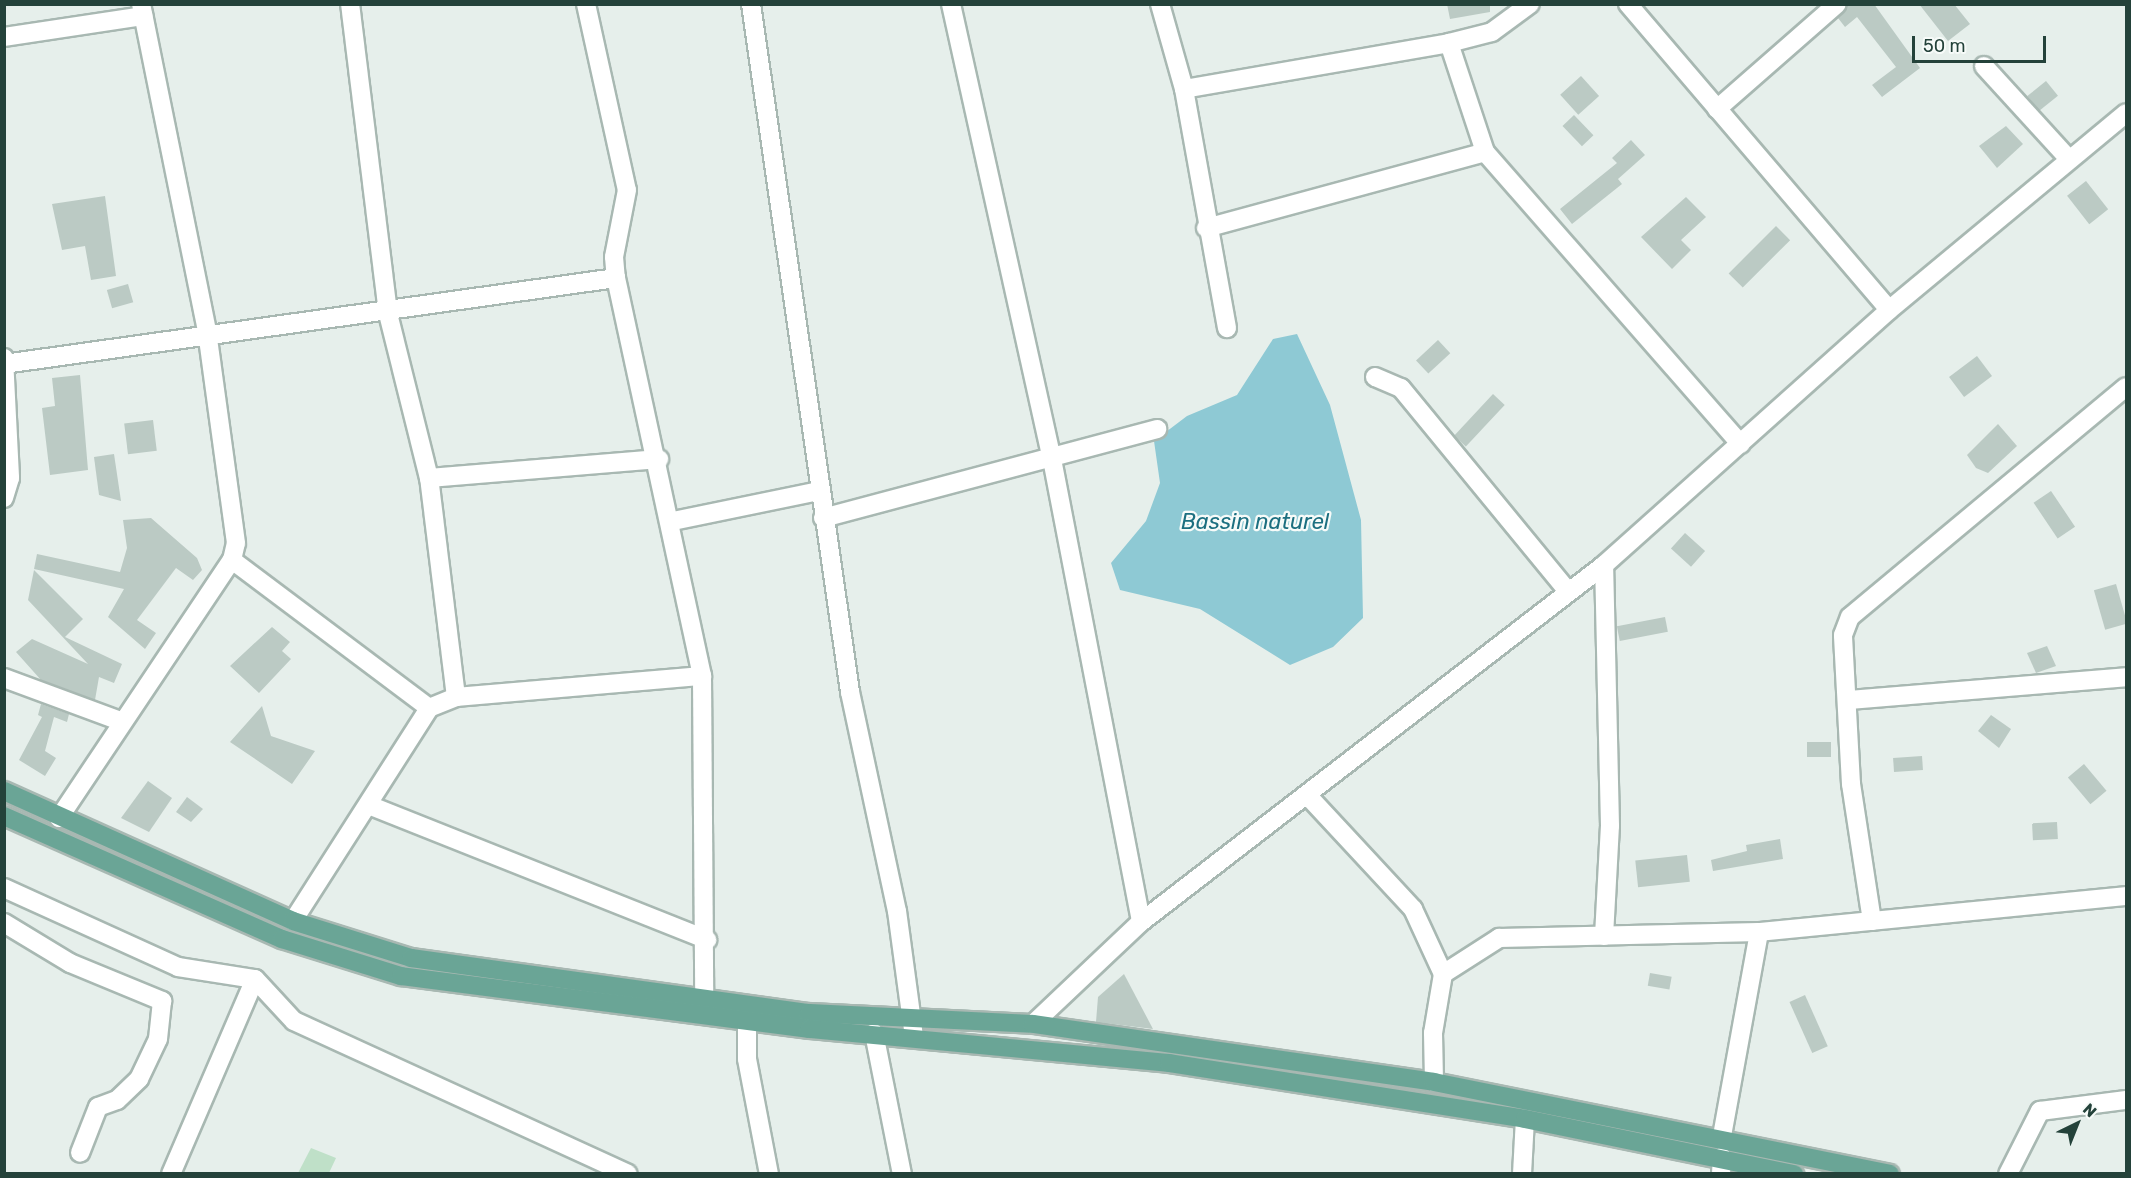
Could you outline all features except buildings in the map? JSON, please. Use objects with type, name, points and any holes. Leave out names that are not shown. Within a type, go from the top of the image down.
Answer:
[{"type":"main road","points":[[4,791],[59,818],[293,921],[411,958],[623,983],[704,999],[914,1026],[1169,1063],[1525,1119],[1721,1165],[1794,1173]]},
{"type":"main road","points":[[4,816],[282,939],[401,976],[747,1022],[874,1033],[914,1026],[1033,1024],[1434,1082],[1722,1136],[1890,1173]]},
{"type":"street","points":[[350,4],[388,312],[429,478],[456,697]]},
{"type":"street","points":[[586,4],[627,190],[614,257],[616,278],[673,522],[702,676],[707,940],[704,999]]},
{"type":"street","points":[[751,4],[823,518],[850,692],[897,911],[914,1026]]},
{"type":"street","points":[[951,4],[1052,459],[1141,922]]},
{"type":"street","points":[[1160,4],[1184,89],[1206,228],[1227,328]]},
{"type":"street","points":[[1184,89],[1449,43],[1492,32],[1530,4]]},
{"type":"street","points":[[1628,4],[1889,310]]},
{"type":"street","points":[[1717,109],[1837,4]]},
{"type":"street","points":[[4,37],[142,10],[207,331],[236,543],[232,560],[120,721],[59,818]]},
{"type":"street","points":[[1449,43],[1485,152],[1741,444]]},
{"type":"street","points":[[1984,66],[2068,158]]},
{"type":"street","points":[[1033,1024],[1141,922],[1309,797],[1567,591],[1604,565],[1889,310],[2068,158],[2127,113]]},
{"type":"street","points":[[1206,228],[1485,152]]},
{"type":"street","points":[[4,498],[10,478],[5,362],[207,331],[388,312],[616,278]]},
{"type":"street","points":[[1375,378],[1401,388],[1567,591]]},
{"type":"street","points":[[1872,921],[1851,784],[1849,700],[1843,635],[1866,600],[2127,387]]},
{"type":"street","points":[[823,518],[1052,459],[1157,429]]},
{"type":"street","points":[[429,478],[659,459]]},
{"type":"street","points":[[673,522],[819,490]]},
{"type":"street","points":[[232,560],[429,708]]},
{"type":"street","points":[[1604,565],[1610,826],[1604,936]]},
{"type":"street","points":[[293,921],[371,806],[429,708],[456,697],[702,676]]},
{"type":"street","points":[[1849,700],[2127,677]]},
{"type":"street","points":[[4,678],[120,721]]},
{"type":"street","points":[[1309,797],[1413,909],[1443,974],[1433,1033],[1434,1082]]},
{"type":"street","points":[[371,806],[707,940]]},
{"type":"street","points":[[4,888],[178,967],[255,979],[294,1021],[628,1173]]},
{"type":"street","points":[[1443,974],[1499,938],[1759,932],[2127,896]]},
{"type":"street","points":[[4,923],[70,963],[162,1001],[158,1039],[139,1080],[117,1100],[98,1107],[81,1153]]},
{"type":"street","points":[[1722,1136],[1759,932]]},
{"type":"street","points":[[171,1173],[255,979]]},
{"type":"street","points":[[747,1022],[747,1059],[769,1173]]},
{"type":"street","points":[[874,1033],[902,1173]]},
{"type":"street","points":[[2008,1173],[2040,1112],[2127,1100]]},
{"type":"street","points":[[1522,1173],[1525,1119]]},
{"type":"green space","points":[[311,1148],[336,1158],[329,1173],[298,1173]]},
{"type":"water","name":"Bassin naturel","points":[[1297,334],[1330,405],[1361,520],[1363,618],[1333,647],[1290,665],[1200,609],[1120,590],[1111,563],[1146,521],[1160,483],[1154,441],[1187,416],[1237,395],[1273,339]]}]
